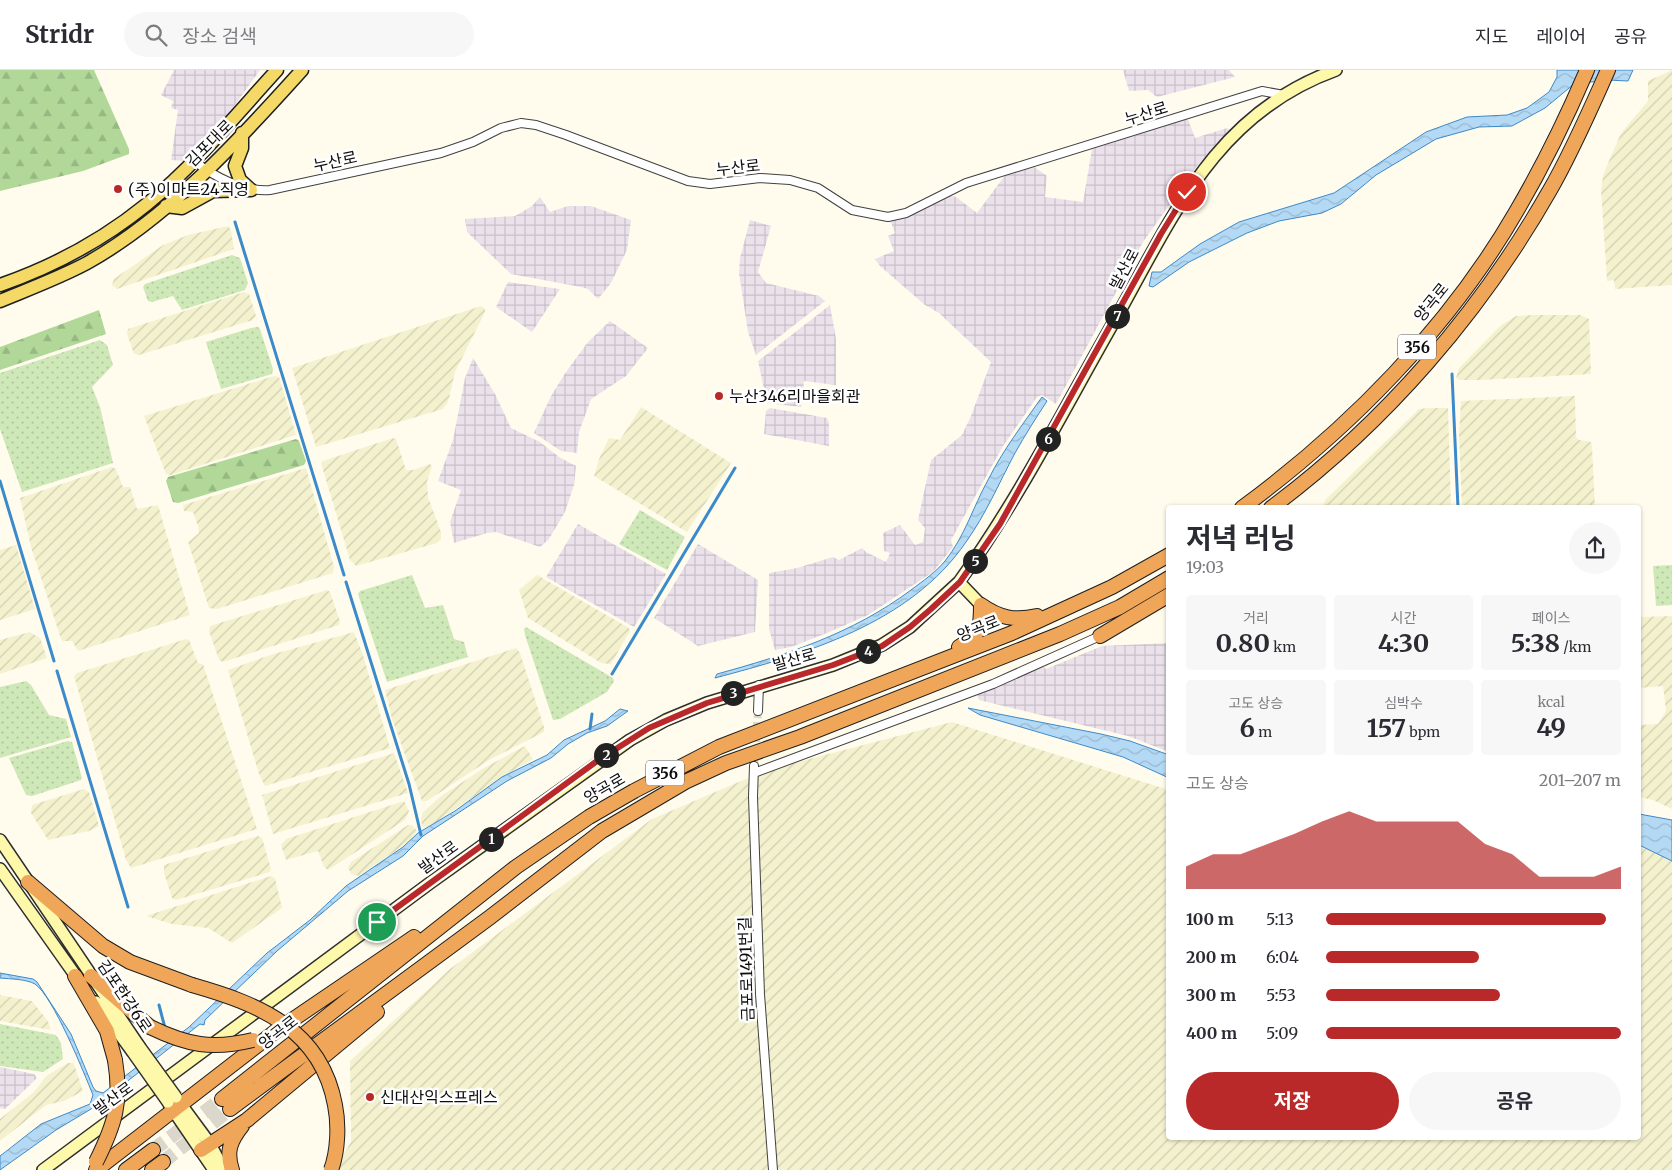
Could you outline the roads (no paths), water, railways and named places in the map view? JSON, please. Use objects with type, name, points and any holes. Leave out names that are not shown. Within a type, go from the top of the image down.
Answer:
[{"type":"highway","name":"양곡로","points":[[1246,505],[1292,469],[1352,415],[1438,323],[1479,270],[1516,214],[1551,151],[1587,70]]},
{"type":"highway","name":"356","points":[[1275,505],[1309,479],[1406,387],[1449,337],[1525,231],[1551,189],[1608,70]]},
{"type":"highway","points":[[1282,505],[1309,479]]},
{"type":"highway","name":"양곡로","points":[[1166,557],[1112,587],[1062,610],[916,671],[719,747],[674,768],[589,817],[516,867],[226,1104],[489,918],[602,831],[685,782],[726,763],[800,737],[1060,634],[1120,606],[1166,580]]},
{"type":"highway","points":[[1100,636],[1166,597]]},
{"type":"highway","points":[[980,605],[992,613],[1008,619],[1022,620],[1062,610]]},
{"type":"highway","points":[[916,671],[973,638],[978,633],[981,624],[980,605]]},
{"type":"highway","points":[[93,1167],[175,1103],[276,1031],[516,867]]},
{"type":"highway","points":[[28,882],[102,946],[130,962],[192,985],[234,997],[263,1010],[280,1020],[311,1048],[325,1070],[333,1094],[337,1115],[337,1140],[331,1170]]},
{"type":"highway","points":[[206,1147],[247,1120],[489,918]]},
{"type":"highway","points":[[75,976],[107,1031],[119,1083],[115,1120],[93,1167]]},
{"type":"highway","points":[[91,976],[150,1028],[175,1039],[200,1045],[230,1046],[276,1031]]},
{"type":"highway","points":[[232,1170],[228,1152],[231,1143],[247,1120]]},
{"type":"highway","points":[[126,1170],[153,1150]]},
{"type":"main road","name":"김포대로","points":[[0,285],[88,244],[146,204],[193,160],[277,70]]},
{"type":"main road","name":"김포대로","points":[[0,301],[87,263],[166,206],[206,170],[302,70]]},
{"type":"main road","points":[[242,133],[242,148],[235,166],[240,180],[251,190]]},
{"type":"main road","points":[[166,206],[182,208],[214,191],[251,190]]},
{"type":"street","name":"발산로","points":[[43,1170],[597,761],[666,720],[759,685],[833,665],[882,646],[910,627],[960,582],[1012,503],[1161,234],[1187,192],[1208,163],[1225,144],[1284,95],[1315,78],[1336,70]]},
{"type":"street","name":"누산로","points":[[193,160],[206,170],[251,190],[270,190],[441,152],[473,142],[506,126],[521,124],[558,132],[688,181],[710,184],[760,178],[790,180],[818,188],[852,210],[888,217],[906,213],[966,182],[1262,91],[1284,95]]},
{"type":"street","points":[[960,582],[980,605]]},
{"type":"street","name":"금포로1491번길","points":[[773,1170],[760,994],[754,769],[993,684],[1100,636]]},
{"type":"street","points":[[758,712],[759,685]]},
{"type":"street","name":"김포한강6로","points":[[0,840],[91,976],[136,1048],[224,1170]]},
{"type":"street","name":"김포한강6로","points":[[0,869],[75,976],[136,1048]]},
{"type":"street","name":"김포한강6로","points":[[206,1147],[214,1170]]},
{"type":"water","points":[[1557,70],[1633,70],[1628,81],[1608,80],[1574,84],[1545,108],[1512,126],[1479,127],[1436,139],[1376,175],[1341,204],[1322,213],[1279,221],[1247,233],[1189,262],[1153,287],[1149,286],[1152,272],[1161,272],[1200,244],[1239,222],[1334,193],[1426,132],[1467,117],[1507,115],[1527,108],[1549,92],[1557,77]]},
{"type":"water","points":[[1042,397],[1047,401],[1019,446],[986,509],[966,542],[943,570],[916,594],[886,615],[853,632],[784,658],[715,678],[717,674],[793,651],[842,631],[889,605],[933,573],[952,551],[1000,458]]},
{"type":"water","points":[[968,708],[1130,741],[1166,754],[1166,777],[1123,757],[980,715]]},
{"type":"water","points":[[620,709],[628,711],[607,726],[587,733],[568,744],[551,758],[507,781],[423,836],[403,856],[348,891],[277,951],[205,1020],[204,1025],[200,1024],[96,1106],[56,1130],[0,1170],[0,1156],[41,1124],[90,1104],[93,1095],[59,1019],[42,991],[31,982],[0,978],[0,973],[33,979],[37,982],[71,1034],[93,1087],[96,1091],[103,1093],[189,1027],[267,953],[310,920],[346,886],[403,847],[418,833],[455,811],[502,777],[547,755],[564,740],[605,721]]},
{"type":"water","points":[[1641,814],[1672,820],[1672,861],[1641,846]]},
{"type":"waterway","points":[[235,222],[344,575]]},
{"type":"waterway","points":[[1452,374],[1458,505]]},
{"type":"waterway","points":[[612,674],[735,468]]},
{"type":"waterway","points":[[0,481],[54,661]]},
{"type":"waterway","points":[[346,582],[409,784],[421,835]]},
{"type":"waterway","points":[[57,671],[128,907]]},
{"type":"waterway","points":[[590,729],[592,714]]},
{"type":"waterway","points":[[159,1005],[165,1028]]},
{"type":"tunnel","points":[[754,766],[758,711]]},
{"type":"tunnel","points":[[153,1150],[222,1099]]},
{"type":"tunnel","points":[[163,1162],[230,1109]]},
{"type":"place","name":"(주)이마트24직영","points":[[118,189]]},
{"type":"place","name":"누산346리마을회관","points":[[719,396]]},
{"type":"place","name":"신대산익스프레스","points":[[370,1097]]}]
